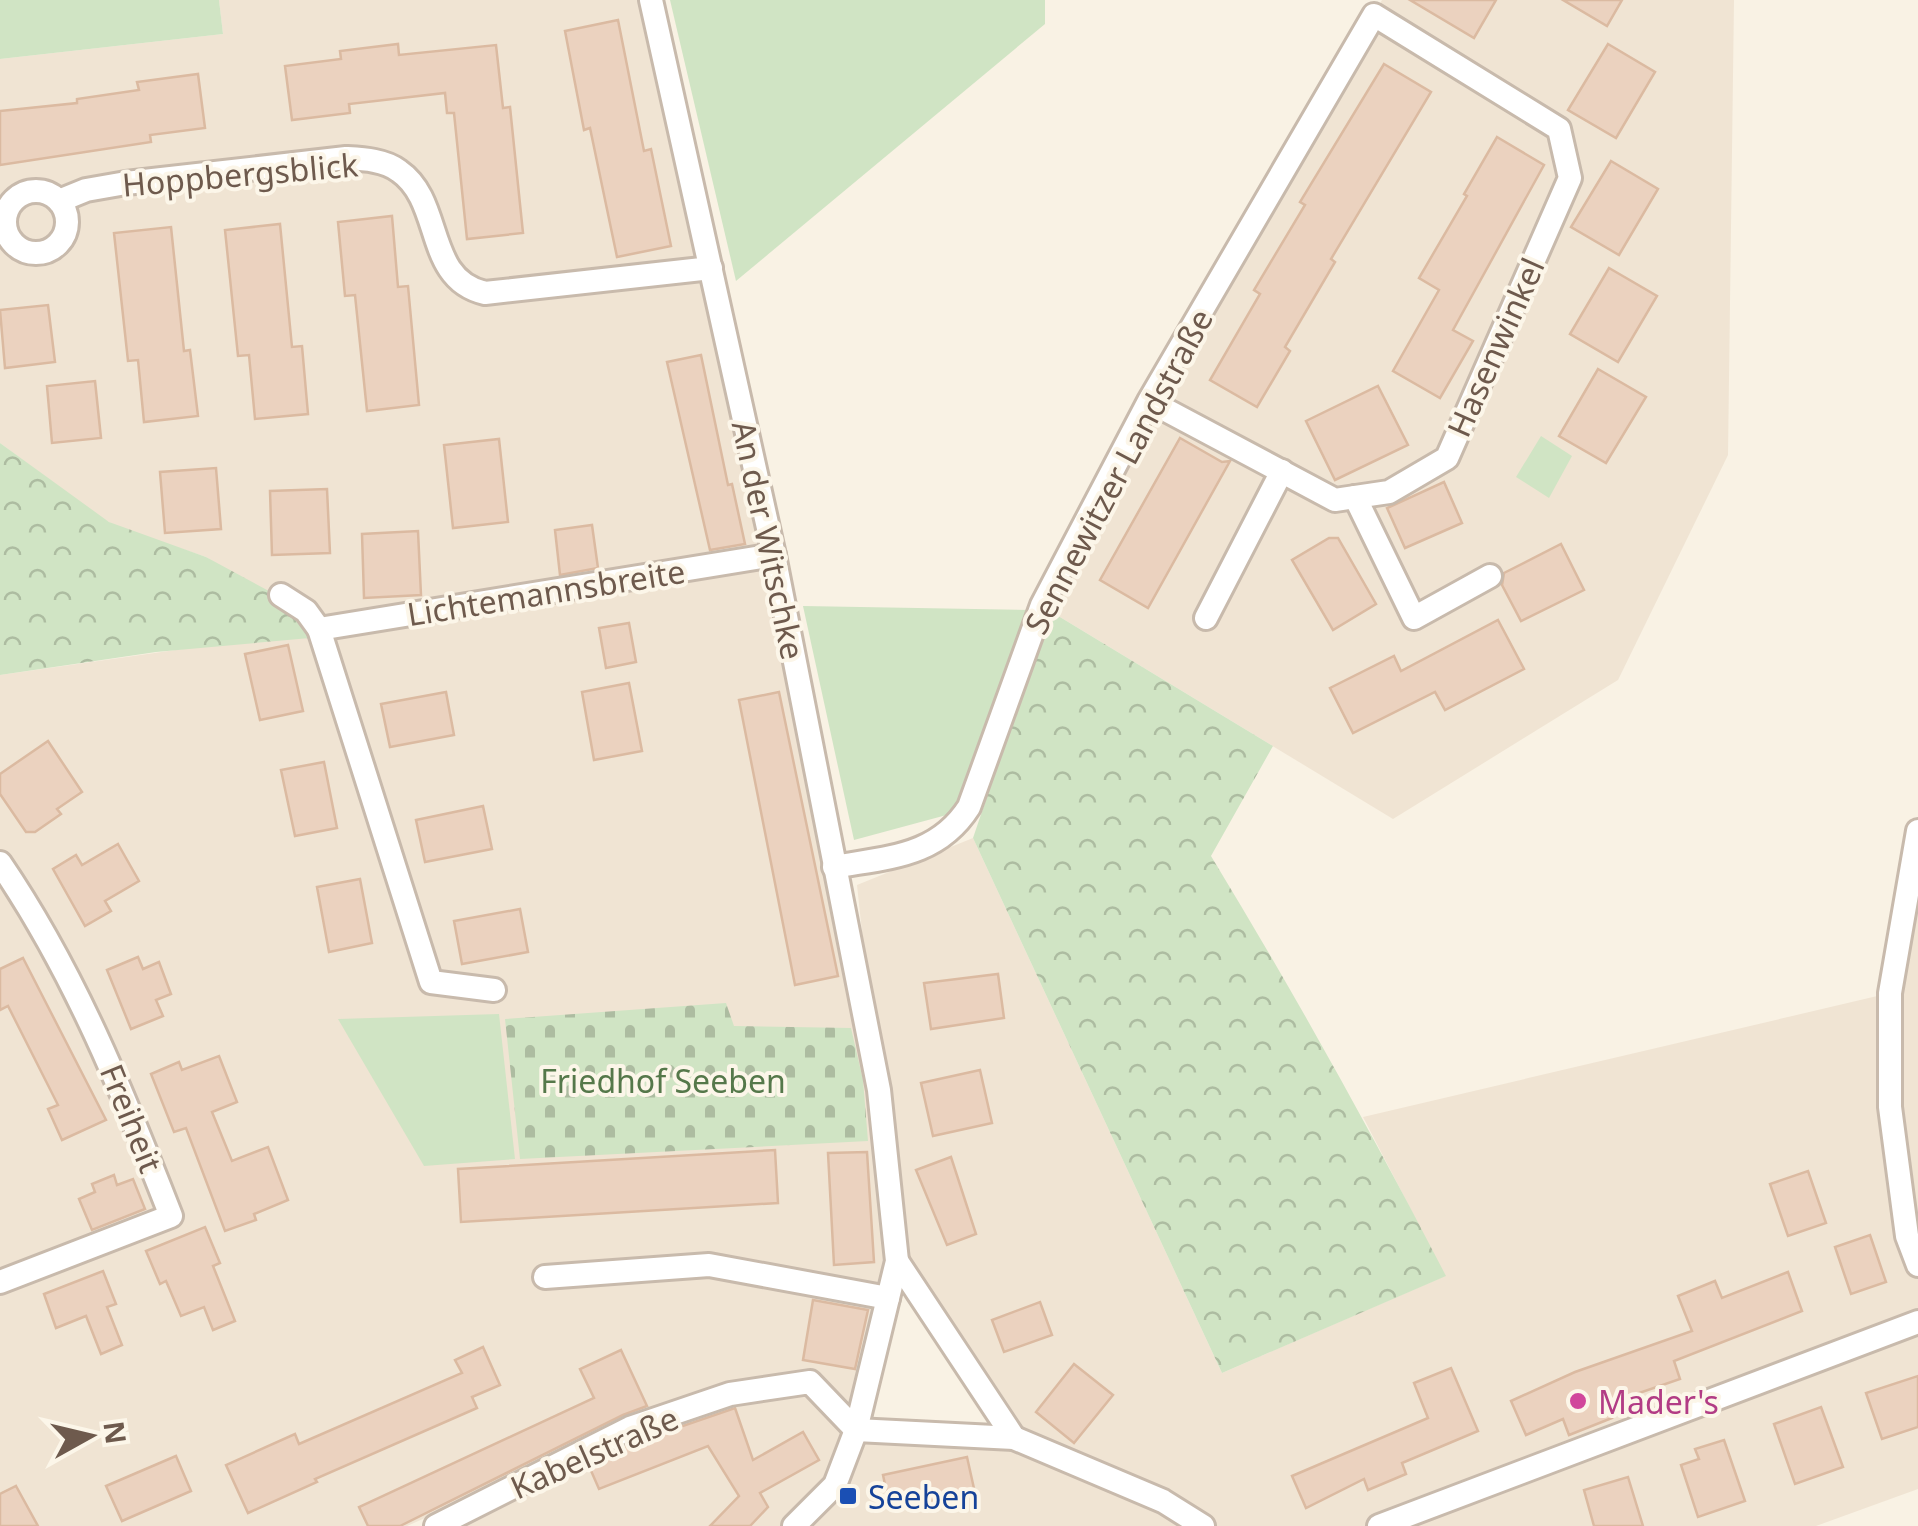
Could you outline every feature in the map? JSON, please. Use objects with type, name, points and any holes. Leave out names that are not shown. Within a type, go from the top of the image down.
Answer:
[{"type":"street","name":"An der Witschke","points":[[651,0],[774,556],[878,1082],[897,1261]]},
{"type":"street","name":"Sennewitzer Landstraße","points":[[834,867],[930,846],[944,838],[962,818],[1042,605],[1149,401],[1374,15]]},
{"type":"street","name":"Hasenwinkel","points":[[1149,401],[1335,500],[1389,492],[1447,458],[1570,178],[1559,129],[1374,15]]},
{"type":"street","name":"Hoppbergsblick","points":[[58,201],[86,190],[126,183],[365,159],[399,170],[410,182],[425,208],[449,271],[475,291],[711,268]]},
{"type":"street","points":[[1206,618],[1282,471]]},
{"type":"street","points":[[1355,497],[1414,618],[1490,576]]},
{"type":"street","name":"Lichtemannsbreite","points":[[319,630],[774,556]]},
{"type":"street","points":[[281,595],[306,611],[319,630],[431,982],[494,990]]},
{"type":"street","points":[[1918,830],[1890,993],[1890,1107],[1907,1236],[1918,1266]]},
{"type":"street","name":"Freiheit","points":[[0,863],[38,920],[87,1010],[171,1216],[0,1282]]},
{"type":"street","points":[[794,1526],[835,1485],[856,1430],[897,1261]]},
{"type":"street","points":[[897,1261],[1014,1438]]},
{"type":"street","points":[[544,1277],[709,1265],[888,1298]]},
{"type":"street","points":[[1379,1526],[1918,1322]]},
{"type":"street","name":"Kabelstraße","points":[[436,1526],[630,1428],[730,1394],[810,1382],[856,1430]]},
{"type":"street","points":[[856,1430],[1014,1438],[1163,1502],[1204,1526]]},
{"type":"shaded area","points":[[219,0],[651,0],[774,555],[319,629],[206,557],[118,527],[100,517],[0,443],[0,59],[223,34]]},
{"type":"shaded area","points":[[1382,0],[1734,0],[1728,455],[1618,680],[1393,819],[1050,611],[1149,401]]},
{"type":"shaded area","points":[[770,565],[872,1084],[890,1260],[852,1419],[811,1378],[584,1448],[407,1526],[0,1526],[0,675]]},
{"type":"shaded area","points":[[1918,831],[1918,1489],[1816,1526],[450,1526],[630,1428],[810,1382],[856,1429],[1013,1437],[897,1261],[857,885],[973,838],[1222,1373],[1445,1276],[1363,1117],[1890,993]]},
{"type":"green space","points":[[0,0],[219,0],[223,34],[0,59]]},
{"type":"green space","points":[[670,0],[1045,0],[1045,24],[736,281]]},
{"type":"green space","points":[[1541,436],[1572,456],[1549,498],[1516,477]]},
{"type":"green space","points":[[0,443],[109,522],[206,557],[306,611],[310,638],[156,652],[0,675]]},
{"type":"green space","points":[[803,606],[1030,610],[954,813],[854,840]]},
{"type":"green space","points":[[1050,611],[1273,746],[1211,856],[1332,1064],[1446,1276],[1222,1373],[973,838]]},
{"type":"green space","name":"Friedhof Seeben","points":[[726,1003],[734,1026],[851,1028],[863,1080],[868,1141],[520,1159],[505,1019]]},
{"type":"green space","points":[[499,1014],[515,1159],[424,1166],[338,1019]]},
{"type":"building","points":[[1410,0],[1496,0],[1474,38]]},
{"type":"building","points":[[1563,0],[1622,0],[1607,26]]},
{"type":"building","points":[[618,20],[644,151],[651,149],[671,246],[617,257],[590,128],[584,130],[565,31]]},
{"type":"building","points":[[398,44],[399,55],[496,45],[503,108],[510,107],[523,233],[467,239],[454,113],[447,113],[445,93],[349,104],[350,113],[292,120],[285,66],[341,59],[340,51]]},
{"type":"building","points":[[1608,44],[1655,72],[1616,138],[1568,110]]},
{"type":"building","points":[[1384,64],[1431,92],[1331,259],[1335,262],[1285,347],[1290,351],[1257,407],[1210,380],[1260,294],[1254,290],[1305,205],[1300,202]]},
{"type":"building","points":[[198,74],[205,128],[150,135],[151,142],[0,165],[0,111],[77,103],[77,99],[139,90],[137,82]]},
{"type":"building","points":[[1497,137],[1544,165],[1453,330],[1473,341],[1440,398],[1393,371],[1439,290],[1419,278]]},
{"type":"building","points":[[1611,161],[1658,189],[1619,255],[1571,227]]},
{"type":"building","points":[[392,216],[398,287],[408,286],[419,405],[367,411],[355,295],[345,296],[338,222]]},
{"type":"building","points":[[280,224],[292,347],[302,346],[308,414],[255,419],[249,355],[238,356],[225,230]]},
{"type":"building","points":[[171,227],[184,351],[190,350],[198,416],[144,422],[138,360],[128,361],[114,233]]},
{"type":"building","points":[[1609,268],[1657,296],[1618,362],[1570,334]]},
{"type":"building","points":[[48,305],[55,362],[5,368],[0,310]]},
{"type":"building","points":[[701,355],[728,485],[732,484],[745,544],[710,550],[667,362]]},
{"type":"building","points":[[1598,369],[1646,397],[1606,463],[1559,436]]},
{"type":"building","points":[[95,381],[101,438],[52,443],[47,386]]},
{"type":"building","points":[[1378,386],[1408,445],[1335,480],[1306,421]]},
{"type":"building","points":[[1180,438],[1222,462],[1230,461],[1148,608],[1100,580]]},
{"type":"building","points":[[499,439],[508,522],[453,528],[444,445]]},
{"type":"building","points":[[216,468],[221,529],[165,533],[160,472]]},
{"type":"building","points":[[1444,482],[1462,523],[1405,548],[1387,508]]},
{"type":"building","points":[[327,489],[330,553],[272,555],[270,491]]},
{"type":"building","points":[[592,525],[598,568],[560,575],[555,530]]},
{"type":"building","points":[[418,531],[421,595],[364,598],[362,534]]},
{"type":"building","points":[[1329,538],[1338,538],[1376,604],[1333,630],[1292,560]]},
{"type":"building","points":[[1561,544],[1584,590],[1521,621],[1502,585],[1504,573]]},
{"type":"building","points":[[1498,620],[1524,669],[1445,710],[1435,692],[1353,733],[1330,688],[1394,656],[1401,671]]},
{"type":"building","points":[[629,623],[636,662],[606,668],[599,628]]},
{"type":"building","points":[[288,645],[303,711],[260,720],[245,654]]},
{"type":"building","points":[[629,683],[642,751],[594,760],[582,692]]},
{"type":"building","points":[[446,692],[454,735],[390,747],[381,704]]},
{"type":"building","points":[[779,692],[838,976],[795,985],[739,700]]},
{"type":"building","points":[[48,741],[82,792],[57,809],[61,814],[35,832],[26,832],[0,794],[0,774]]},
{"type":"building","points":[[324,762],[337,828],[295,836],[281,770]]},
{"type":"building","points":[[483,806],[492,849],[425,862],[416,820]]},
{"type":"building","points":[[118,844],[139,881],[105,901],[111,911],[85,926],[53,869],[76,855],[82,865]]},
{"type":"building","points":[[360,879],[372,943],[329,952],[317,887]]},
{"type":"building","points":[[520,909],[528,952],[462,964],[454,921]]},
{"type":"building","points":[[138,957],[143,969],[159,962],[171,994],[156,1000],[163,1016],[131,1029],[107,970]]},
{"type":"building","points":[[23,958],[106,1120],[62,1140],[48,1109],[58,1105],[8,1006],[0,1010],[0,969]]},
{"type":"building","points":[[998,974],[1004,1018],[931,1029],[924,983]]},
{"type":"building","points":[[219,1056],[237,1102],[212,1112],[232,1161],[268,1147],[288,1200],[254,1214],[256,1220],[225,1231],[186,1128],[174,1132],[151,1074],[179,1062],[182,1070]]},
{"type":"building","points":[[980,1070],[992,1123],[933,1136],[921,1083]]},
{"type":"building","points":[[775,1150],[778,1203],[461,1222],[458,1169]]},
{"type":"building","points":[[867,1152],[874,1262],[834,1265],[828,1153]]},
{"type":"building","points":[[951,1157],[976,1234],[947,1245],[916,1170]]},
{"type":"building","points":[[1808,1171],[1826,1223],[1788,1236],[1770,1184]]},
{"type":"building","points":[[114,1175],[117,1185],[133,1179],[145,1209],[92,1230],[79,1199],[95,1192],[92,1184]]},
{"type":"building","points":[[205,1227],[220,1263],[213,1266],[235,1321],[213,1330],[204,1307],[181,1316],[166,1281],[160,1284],[146,1251]]},
{"type":"building","points":[[1870,1235],[1886,1282],[1851,1294],[1835,1247]]},
{"type":"building","points":[[103,1271],[116,1304],[107,1307],[122,1345],[101,1354],[86,1316],[56,1328],[44,1294]]},
{"type":"building","points":[[1788,1272],[1802,1311],[1674,1361],[1680,1379],[1607,1404],[1612,1418],[1569,1435],[1563,1419],[1526,1435],[1511,1401],[1575,1372],[1692,1331],[1678,1296],[1715,1281],[1722,1298]]},
{"type":"building","points":[[813,1300],[868,1310],[855,1369],[803,1360]]},
{"type":"building","points":[[1040,1302],[1052,1335],[1004,1352],[992,1320]]},
{"type":"building","points":[[483,1347],[500,1385],[472,1397],[477,1408],[248,1513],[226,1465],[295,1434],[299,1444],[462,1373],[455,1360]]},
{"type":"building","points":[[621,1350],[647,1406],[400,1526],[368,1526],[359,1507],[594,1398],[580,1369]]},
{"type":"building","points":[[1074,1364],[1113,1395],[1074,1443],[1036,1412]]},
{"type":"building","points":[[1451,1368],[1478,1431],[1402,1463],[1406,1474],[1368,1490],[1364,1479],[1306,1508],[1292,1476],[1428,1418],[1414,1383]]},
{"type":"building","points":[[1918,1376],[1918,1427],[1882,1439],[1866,1393]]},
{"type":"building","points":[[1821,1407],[1843,1467],[1795,1484],[1774,1424]]},
{"type":"building","points":[[735,1408],[753,1460],[803,1432],[819,1460],[760,1493],[768,1507],[750,1526],[710,1526],[739,1496],[708,1446],[599,1489],[589,1466],[636,1442]]},
{"type":"building","points":[[1724,1440],[1745,1501],[1698,1517],[1681,1465],[1699,1459],[1695,1449]]},
{"type":"building","points":[[176,1456],[191,1491],[122,1521],[106,1486]]},
{"type":"building","points":[[967,1457],[975,1493],[890,1508],[883,1475]]},
{"type":"building","points":[[1628,1477],[1643,1526],[1594,1526],[1584,1490]]},
{"type":"building","points":[[16,1486],[38,1526],[0,1526],[0,1494]]},
{"type":"place","name":"Mader's","points":[[1578,1401]]},
{"type":"place","name":"Seeben","points":[[848,1496]]}]
